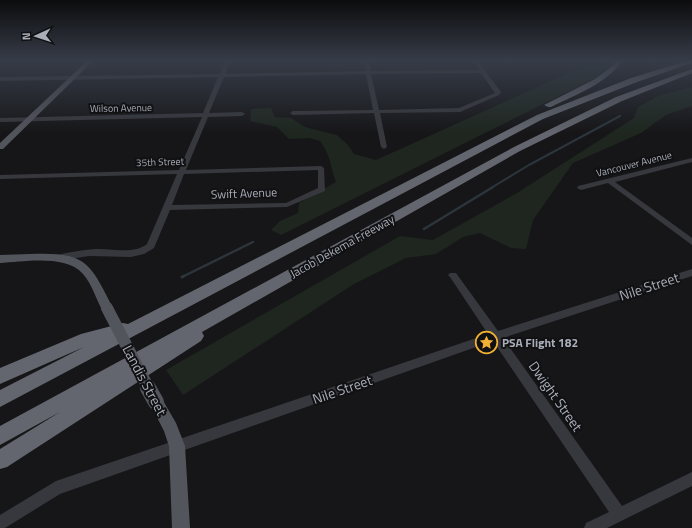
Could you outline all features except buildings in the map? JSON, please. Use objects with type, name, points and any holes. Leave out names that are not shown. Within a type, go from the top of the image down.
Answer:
[{"type":"highway","points":[[509,133],[525,116],[588,85]]},
{"type":"highway","name":"Jacob Dekema Freeway","points":[[0,399],[540,117],[622,85]]},
{"type":"highway","name":"Jacob Dekema Freeway","points":[[0,436],[510,152],[592,111],[655,85]]},
{"type":"highway","points":[[592,111],[672,85]]},
{"type":"highway","points":[[0,460],[302,268]]},
{"type":"highway","points":[[0,376],[86,339],[144,324]]},
{"type":"main road","points":[[0,147],[65,85]]},
{"type":"main road","points":[[0,259],[58,258]]},
{"type":"main road","name":"Landis Street","points":[[58,258],[70,260],[81,266],[90,275],[171,428],[177,446],[181,528]]},
{"type":"street","points":[[58,258],[80,253],[110,252],[130,254],[146,250],[154,241],[218,85]]},
{"type":"street","points":[[370,85],[384,148]]},
{"type":"street","points":[[293,113],[460,110],[497,94],[498,92],[493,85]]},
{"type":"street","name":"Wilson Avenue","points":[[0,120],[242,114]]},
{"type":"street","name":"Vancouver Avenue","points":[[582,188],[692,160]]},
{"type":"street","name":"35th Street","points":[[0,177],[321,168]]},
{"type":"street","name":"Swift Avenue","points":[[167,208],[287,205],[322,189],[321,168]]},
{"type":"street","points":[[609,181],[692,242]]},
{"type":"street","name":"Nile Street","points":[[0,523],[56,488],[495,336],[692,272]]},
{"type":"street","name":"Dwight Street","points":[[453,275],[620,515]]},
{"type":"street","points":[[591,528],[692,479]]},
{"type":"shaded area","points":[[543,85],[582,85],[281,235],[271,230],[280,221],[298,213],[299,203],[336,182],[328,156],[320,141],[309,138],[289,139],[277,127],[250,121],[251,109],[271,108],[275,117],[291,118],[305,127],[337,135],[348,145],[354,154],[376,160]]},
{"type":"shaded area","points":[[692,87],[692,106],[666,115],[641,133],[573,163],[533,220],[526,249],[511,248],[480,233],[463,237],[436,254],[406,258],[354,284],[183,395],[166,370],[400,236],[433,240],[517,193],[634,118],[638,107],[660,95]]},
{"type":"waterway","points":[[491,188],[529,165],[620,116],[618,117]]},
{"type":"waterway","points":[[424,229],[493,187]]},
{"type":"waterway","points":[[184,276],[182,277],[253,242]]},
{"type":"place","name":"PSA Flight 182","points":[[487,342]]}]
